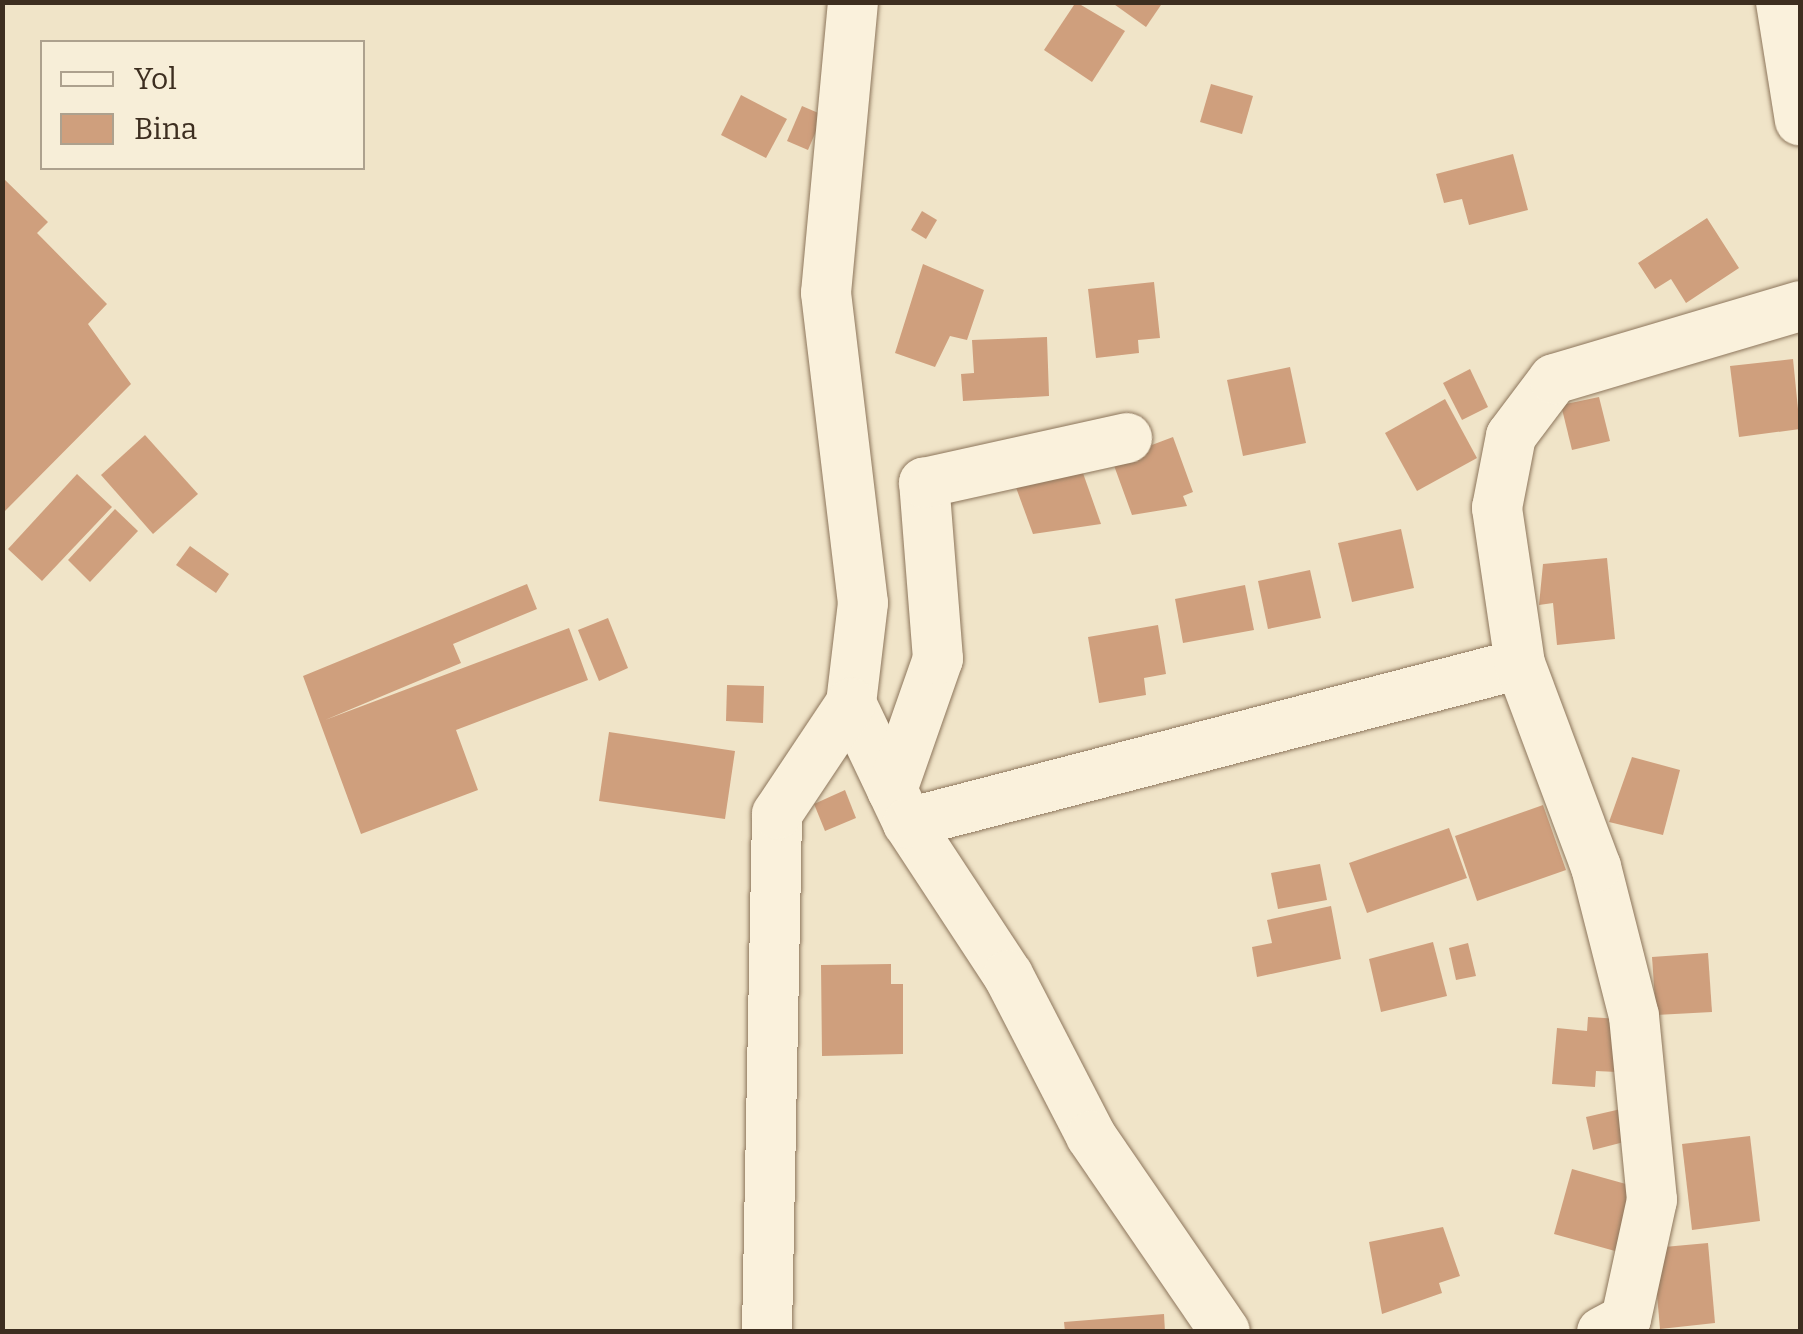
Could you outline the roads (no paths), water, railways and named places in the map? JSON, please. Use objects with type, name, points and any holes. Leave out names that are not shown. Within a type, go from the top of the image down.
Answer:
[{"type":"street","points":[[767,1332],[777,814],[852,703],[864,603],[826,294],[854,2]]},
{"type":"street","points":[[1781,2],[1800,120]]},
{"type":"street","points":[[1602,1332],[1626,1318],[1652,1200],[1634,1016],[1596,868],[1520,664],[1498,508],[1511,436],[1554,379],[1800,306]]},
{"type":"street","points":[[900,806],[938,658],[924,483],[1127,438]]},
{"type":"street","points":[[900,806],[1520,664]]},
{"type":"street","points":[[852,703],[900,806],[1008,975],[1091,1136],[1225,1332]]}]
